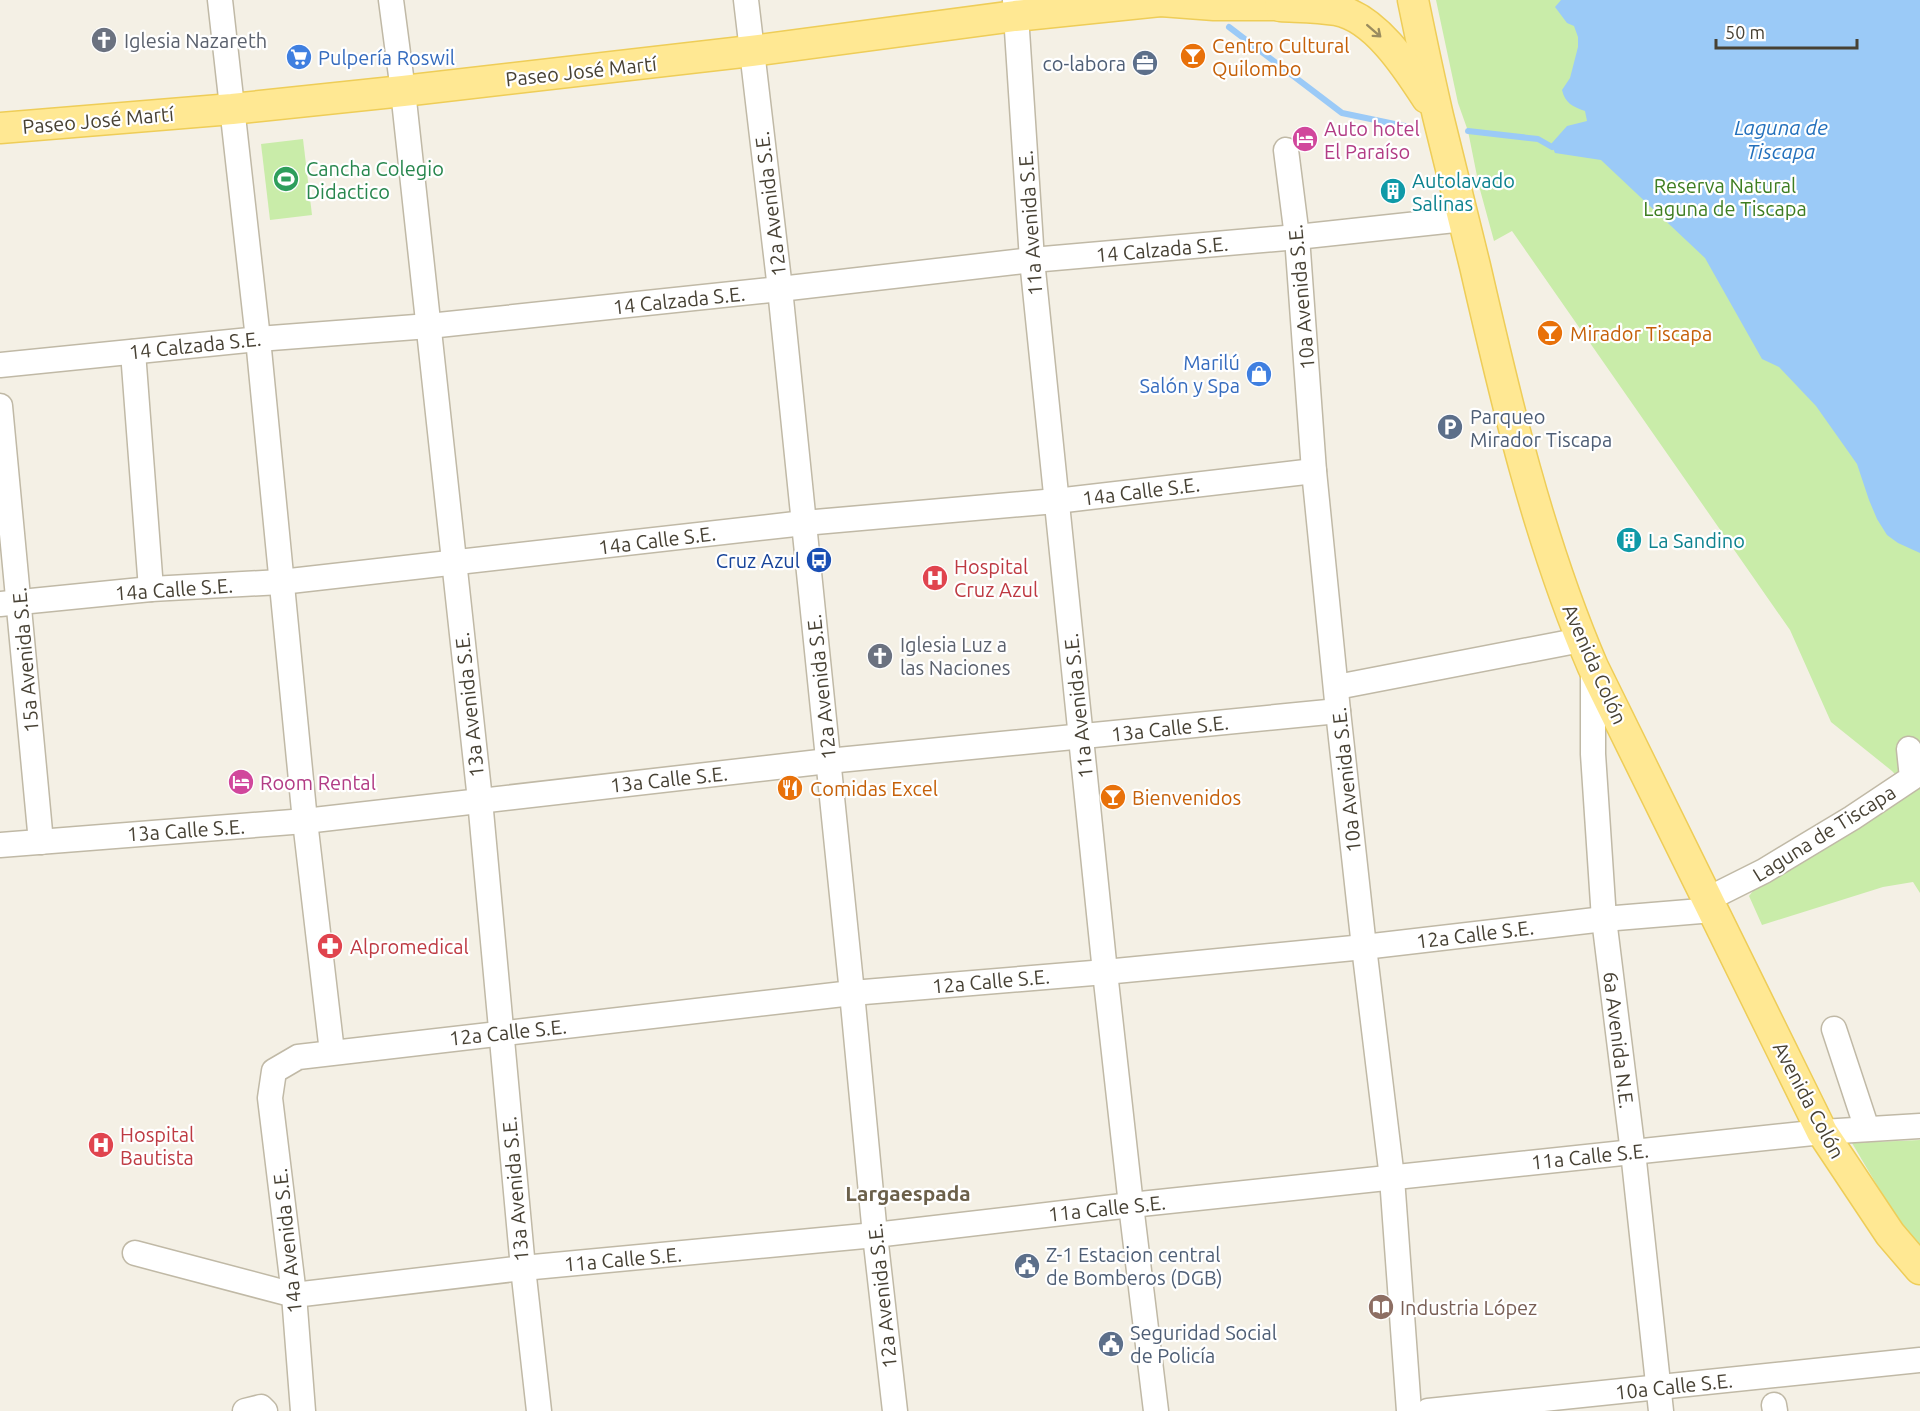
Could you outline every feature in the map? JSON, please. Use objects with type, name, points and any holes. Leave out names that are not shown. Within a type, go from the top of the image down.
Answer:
[{"type":"main road","name":"Paseo José Martí","points":[[0,128],[232,109],[751,51],[1015,8],[1166,1],[1214,5],[1280,6],[1363,0]]},
{"type":"main road","name":"Avenida Colón","points":[[1413,0],[1437,115],[1529,486],[1587,654],[1822,1132],[1890,1234],[1920,1269]]},
{"type":"main road","points":[[1280,6],[1338,10],[1365,23],[1384,40],[1409,69],[1437,115]]},
{"type":"street","points":[[220,0],[258,339],[305,821],[332,1052]]},
{"type":"street","name":"13a Avenida S.E.","points":[[391,0],[403,91],[480,800],[523,1268],[539,1411]]},
{"type":"street","name":"12a Avenida S.E.","points":[[746,0],[780,289],[875,1235],[895,1411]]},
{"type":"street","name":"11a Avenida S.E.","points":[[1015,8],[1032,260],[1056,501],[1105,972],[1156,1411]]},
{"type":"street","name":"10a Avenida S.E.","points":[[1286,150],[1297,237],[1314,471],[1338,711],[1392,1178],[1409,1411]]},
{"type":"street","name":"14 Calzada S.E.","points":[[0,365],[258,339],[429,326],[1032,260],[1297,237],[1464,219]]},
{"type":"street","points":[[133,352],[150,589]]},
{"type":"street","name":"15a Avenida S.E.","points":[[0,406],[10,603],[41,842]]},
{"type":"street","name":"14a Calle S.E.","points":[[10,603],[150,589],[281,582],[804,523],[1056,501],[1314,471]]},
{"type":"street","points":[[1337,687],[1587,654]]},
{"type":"street","name":"6a Avenida N.E.","points":[[1587,654],[1604,919],[1633,1152],[1660,1399]]},
{"type":"street","name":"13a Calle S.E.","points":[[0,845],[305,821],[828,761],[1338,711]]},
{"type":"street","name":"Laguna de Tiscapa","points":[[1710,904],[1852,818],[1912,778],[1909,749]]},
{"type":"street","name":"12a Calle S.E.","points":[[274,1071],[298,1057],[332,1052],[852,993],[1364,947],[1604,919],[1710,904]]},
{"type":"street","points":[[1834,1029],[1867,1129]]},
{"type":"street","name":"14a Avenida S.E.","points":[[274,1071],[270,1098],[294,1295],[303,1411]]},
{"type":"street","name":"11a Calle S.E.","points":[[294,1295],[523,1268],[875,1235],[1131,1205],[1822,1132],[1920,1126]]},
{"type":"street","points":[[135,1253],[294,1295]]},
{"type":"street","name":"10a Calle S.E.","points":[[1428,1411],[1660,1399],[1920,1360]]},
{"type":"street","points":[[245,1411],[256,1407],[261,1407],[265,1411]]},
{"type":"green space","name":"Reserva Natural Laguna de Tiscapa","points":[[1436,0],[1920,0],[1920,893],[1913,882],[1883,887],[1762,925],[1749,896],[1757,886],[1911,791],[1892,771],[1831,722],[1790,630],[1512,231],[1494,241],[1479,186],[1468,131],[1458,103]]},
{"type":"green space","name":"Cancha Colegio Didactico","points":[[303,139],[312,215],[270,220],[261,144]]},
{"type":"green space","points":[[1920,1140],[1920,1251],[1901,1226],[1852,1143]]},
{"type":"water","name":"Laguna de Tiscapa","points":[[1561,0],[1920,0],[1920,553],[1887,535],[1877,519],[1857,464],[1816,406],[1779,367],[1762,359],[1705,258],[1601,160],[1555,153],[1551,144],[1567,126],[1587,121],[1585,111],[1570,104],[1562,90],[1570,78],[1578,47],[1578,37],[1574,26],[1567,23],[1555,7]]},
{"type":"waterway","points":[[1229,27],[1342,113],[1409,127]]},
{"type":"waterway","points":[[1468,131],[1538,139],[1552,147]]},
{"type":"place","name":"Iglesia Nazareth","points":[[104,40]]},
{"type":"place","name":"Centro Cultural Quilombo","points":[[1193,56]]},
{"type":"place","name":"Pulpería Roswil","points":[[299,57]]},
{"type":"place","name":"co-labora","points":[[1145,63]]},
{"type":"place","name":"Auto hotel El Paraíso","points":[[1305,139]]},
{"type":"place","name":"Cancha Colegio Didactico","points":[[286,179]]},
{"type":"place","name":"Autolavado Salinas","points":[[1393,191]]},
{"type":"place","name":"Mirador Tiscapa","points":[[1550,333]]},
{"type":"place","name":"Marilú Salón y Spa","points":[[1259,374]]},
{"type":"place","name":"Parqueo Mirador Tiscapa","points":[[1450,427]]},
{"type":"place","name":"La Sandino","points":[[1629,540]]},
{"type":"place","name":"Cruz Azul","points":[[819,560]]},
{"type":"place","name":"Hospital Cruz Azul","points":[[935,578]]},
{"type":"place","name":"Iglesia Luz a las Naciones","points":[[880,656]]},
{"type":"place","name":"Room Rental","points":[[241,782]]},
{"type":"place","name":"Comidas Excel","points":[[790,788]]},
{"type":"place","name":"Bienvenidos","points":[[1113,797]]},
{"type":"place","name":"Alpromedical","points":[[330,946]]},
{"type":"place","name":"Hospital Bautista","points":[[101,1145]]},
{"type":"place","name":"Z-1 Estacion central de Bomberos (DGB)","points":[[1027,1266]]},
{"type":"place","name":"Industria López","points":[[1381,1307]]},
{"type":"place","name":"Seguridad Social de Policía","points":[[1111,1344]]},
{"type":"district","name":"Largaespada","points":[[908,1193]]}]
